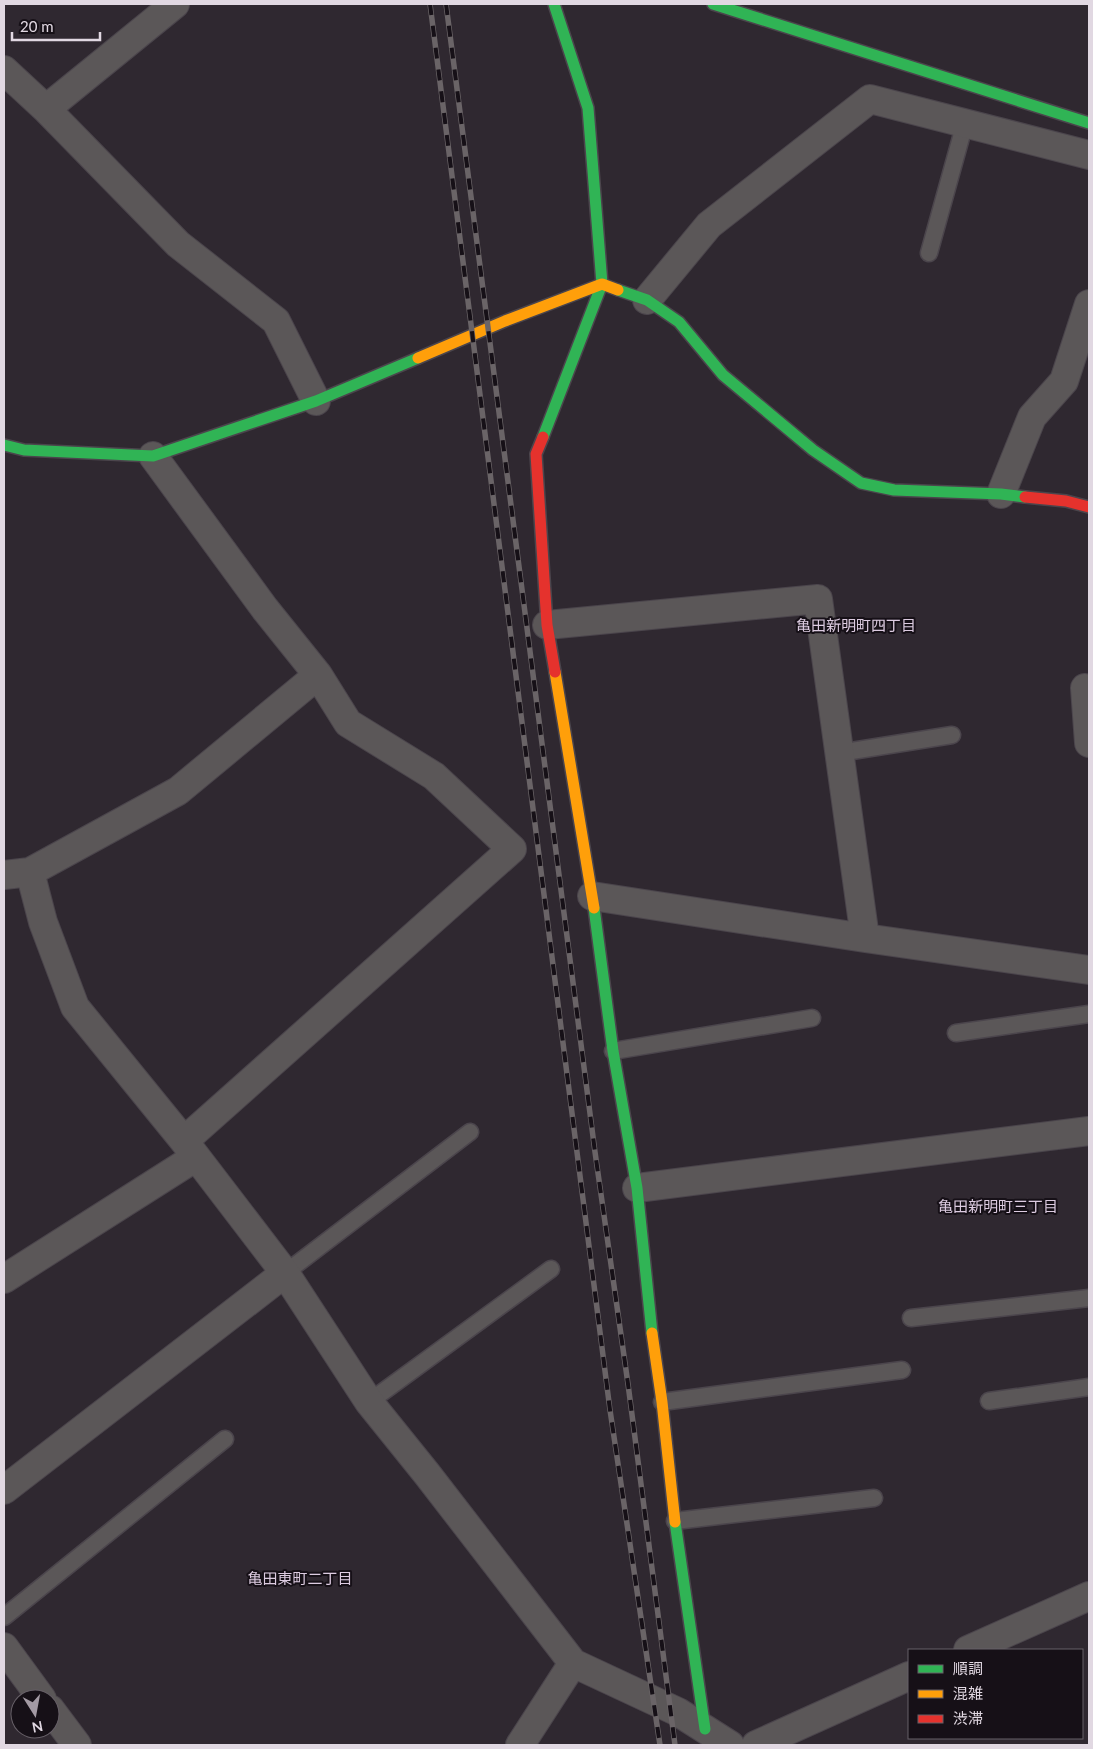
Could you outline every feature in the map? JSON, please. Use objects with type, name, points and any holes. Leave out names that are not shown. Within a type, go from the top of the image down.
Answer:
[{"type":"street","points":[[46,109],[175,4]]},
{"type":"street","points":[[554,4],[588,108],[602,284],[536,454],[547,625],[592,896],[613,1051],[637,1188],[653,1344],[662,1402],[675,1521],[705,1729]]},
{"type":"street","points":[[713,4],[1089,124]]},
{"type":"street","points":[[4,70],[46,109],[178,244],[276,321],[316,401]]},
{"type":"street","points":[[647,300],[709,225],[870,99],[1089,155]]},
{"type":"street","points":[[4,445],[24,450],[153,456],[316,401],[505,321],[602,284],[647,300],[679,322],[723,375],[813,450],[861,483],[894,490],[1001,494],[1066,501],[1089,507]]},
{"type":"street","points":[[1001,494],[1032,417],[1064,381],[1089,304]]},
{"type":"street","points":[[4,1279],[190,1149],[512,850],[434,776],[348,723],[318,674],[266,609],[153,456]]},
{"type":"street","points":[[547,625],[818,599],[865,938]]},
{"type":"street","points":[[318,674],[178,791],[17,874],[43,922],[75,1007],[190,1149],[286,1273],[369,1402],[573,1663],[678,1712],[730,1745]]},
{"type":"street","points":[[1085,688],[1089,743]]},
{"type":"street","points":[[592,896],[1089,970]]},
{"type":"street","points":[[637,1188],[1089,1132]]},
{"type":"street","points":[[4,1490],[286,1273]]},
{"type":"street","points":[[970,1649],[1089,1596]]},
{"type":"street","points":[[4,1647],[35,1689]]},
{"type":"street","points":[[520,1745],[573,1663]]},
{"type":"street","points":[[756,1745],[908,1676]]},
{"type":"street","points":[[60,1723],[76,1745]]},
{"type":"lane","points":[[929,253],[965,123]]},
{"type":"lane","points":[[840,752],[952,735]]},
{"type":"lane","points":[[956,1033],[1089,1014]]},
{"type":"lane","points":[[613,1051],[812,1018]]},
{"type":"lane","points":[[286,1273],[470,1132]]},
{"type":"lane","points":[[369,1402],[551,1270]]},
{"type":"lane","points":[[911,1318],[1089,1298]]},
{"type":"lane","points":[[662,1402],[902,1370]]},
{"type":"lane","points":[[989,1401],[1089,1387]]},
{"type":"lane","points":[[4,1617],[225,1439]]},
{"type":"lane","points":[[675,1521],[874,1498]]},
{"type":"railway","points":[[430,4],[610,1410],[660,1745]]},
{"type":"railway","points":[[446,4],[595,1152],[628,1384],[675,1745]]},
{"type":"traffic: fast","points":[[543,437],[602,284],[588,108],[554,4]]},
{"type":"traffic: fast","points":[[713,4],[1089,123]]},
{"type":"traffic: fast","points":[[618,290],[647,300],[679,322],[723,375],[813,450],[861,483],[894,490],[1001,494],[1025,497]]},
{"type":"traffic: fast","points":[[4,445],[24,450],[153,456],[316,401],[418,358]]},
{"type":"traffic: fast","points":[[594,908],[613,1051],[637,1188],[652,1333]]},
{"type":"traffic: fast","points":[[675,1522],[705,1729]]},
{"type":"traffic: slow","points":[[418,358],[505,321],[602,284],[618,290]]},
{"type":"traffic: slow","points":[[555,672],[594,908]]},
{"type":"traffic: slow","points":[[652,1333],[662,1402],[675,1522]]},
{"type":"traffic: jam","points":[[543,437],[536,454],[547,625],[555,672]]},
{"type":"traffic: jam","points":[[1025,497],[1066,501],[1089,507]]},
{"type":"district","name":"亀田新明町四丁目","points":[[856,625]]},
{"type":"district","name":"亀田新明町三丁目","points":[[998,1206]]},
{"type":"district","name":"亀田東町二丁目","points":[[300,1578]]}]
